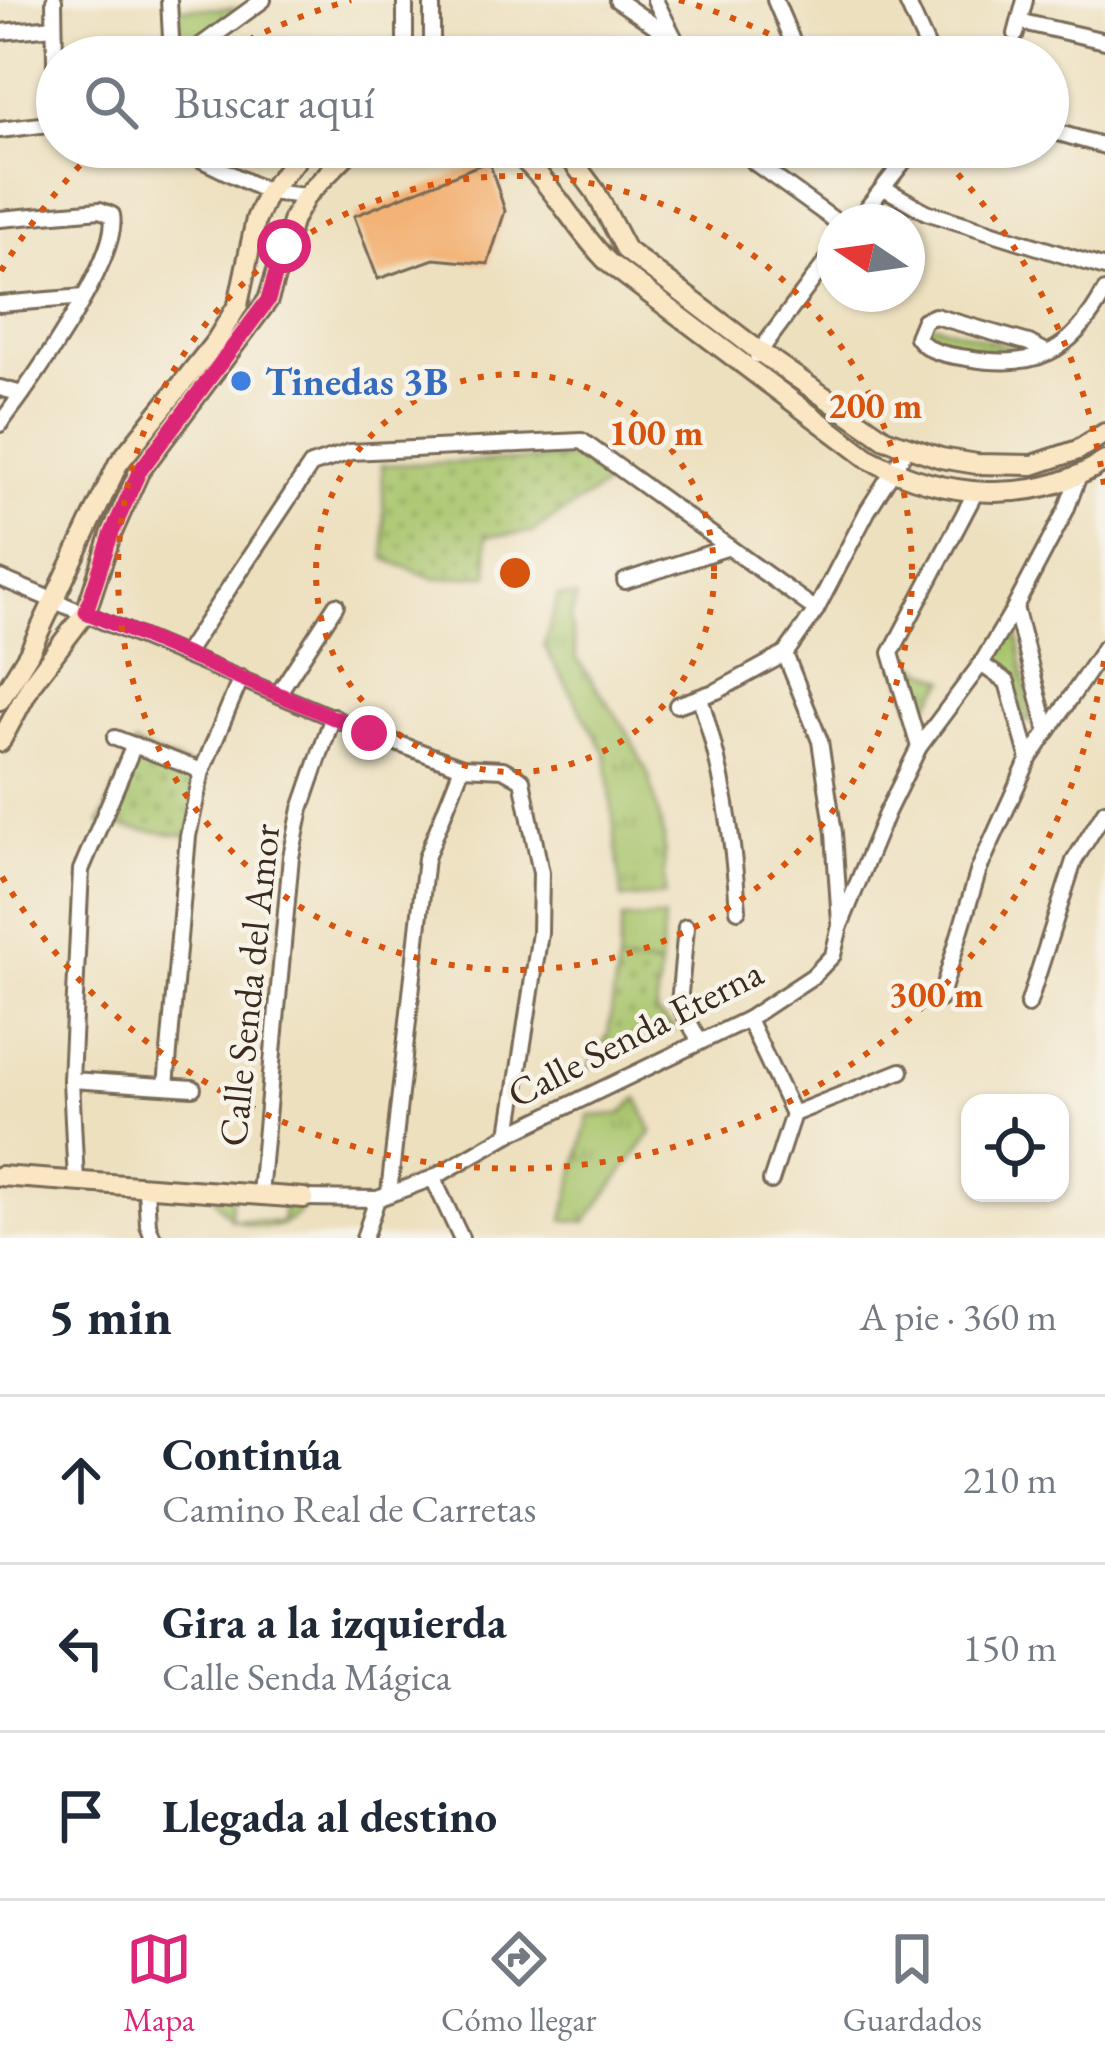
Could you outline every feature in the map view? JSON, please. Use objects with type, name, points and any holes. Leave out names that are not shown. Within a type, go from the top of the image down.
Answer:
[{"type":"street","points":[[54,0],[54,36]]},
{"type":"street","points":[[169,0],[171,36]]},
{"type":"street","points":[[213,36],[262,0]]},
{"type":"street","points":[[405,0],[405,36]]},
{"type":"street","points":[[432,0],[432,36]]},
{"type":"street","points":[[617,0],[670,36]]},
{"type":"street","points":[[655,0],[670,36]]},
{"type":"street","points":[[775,0],[790,36]]},
{"type":"street","points":[[906,0],[922,36]]},
{"type":"street","points":[[1025,0],[1019,28],[1105,41]]},
{"type":"street","points":[[0,32],[54,27]]},
{"type":"street","points":[[0,130],[36,126]]},
{"type":"street","points":[[1069,136],[1105,146]]},
{"type":"street","points":[[219,168],[268,192],[305,196]]},
{"type":"street","points":[[0,700],[6,678],[86,538],[118,464],[217,341],[238,305],[250,239],[268,192],[292,168]]},
{"type":"street","points":[[321,176],[324,168]]},
{"type":"street","points":[[0,742],[32,683],[86,612],[111,535],[139,472],[268,300],[293,219],[305,196],[330,168]]},
{"type":"street","points":[[578,168],[626,250],[885,439],[977,464],[1033,465],[1078,450],[1105,433]]},
{"type":"street","points":[[762,168],[817,208]]},
{"type":"street","points":[[871,204],[899,168]]},
{"type":"street","points":[[532,170],[583,238],[609,263],[894,473],[975,493],[1038,488],[1105,461]]},
{"type":"street","points":[[884,188],[926,212],[1105,268]]},
{"type":"street","points":[[0,219],[89,210],[112,215],[110,243],[84,297],[0,424]]},
{"type":"street","points":[[748,369],[817,273]]},
{"type":"street","points":[[1046,352],[935,316],[924,320],[916,337],[940,352],[994,363],[1026,363],[1046,352],[1078,331],[1105,291]]},
{"type":"street","points":[[0,304],[84,297]]},
{"type":"street","points":[[0,388],[22,394]]},
{"type":"street","points":[[869,459],[891,459],[894,453],[885,439]]},
{"type":"street","points":[[185,653],[311,465],[350,452],[582,441],[816,610]]},
{"type":"street","points":[[677,705],[784,654],[816,610],[868,510],[908,447]]},
{"type":"street","points":[[926,484],[913,463],[929,453]]},
{"type":"street","name":"Calle Senda Eterna","points":[[0,1176],[304,1198],[383,1196],[433,1178],[509,1134],[748,1019],[813,976],[832,955],[840,926],[919,747],[982,664],[1066,510],[1079,475]]},
{"type":"street","points":[[919,747],[891,653],[975,493]]},
{"type":"street","points":[[625,581],[729,548]]},
{"type":"street","points":[[0,578],[462,766],[516,773],[532,814],[541,893],[540,934],[509,1134]]},
{"type":"street","points":[[278,694],[336,605]]},
{"type":"street","points":[[1015,607],[1047,729]]},
{"type":"street","points":[[940,999],[979,868],[1029,759],[1105,647]]},
{"type":"street","points":[[784,654],[820,741],[834,833],[840,926]]},
{"type":"street","points":[[982,664],[1007,682],[1029,759]]},
{"type":"street","points":[[166,1086],[183,871],[202,771],[241,678]]},
{"type":"street","points":[[700,698],[726,791],[738,910]]},
{"type":"street","name":"Calle Senda del Amor","points":[[260,1194],[291,857],[301,809],[333,716]]},
{"type":"street","points":[[115,738],[202,771]]},
{"type":"street","points":[[76,1182],[71,1080],[81,870],[134,745]]},
{"type":"street","points":[[364,1238],[383,1196],[426,858],[462,766]]},
{"type":"street","points":[[1028,1005],[1074,861],[1104,813]]},
{"type":"street","points":[[686,927],[679,1004],[700,1042]]},
{"type":"street","points":[[748,1019],[793,1114],[771,1181]]},
{"type":"street","points":[[793,1114],[901,1071]]},
{"type":"street","points":[[71,1080],[193,1088]]},
{"type":"street","points":[[433,1178],[461,1238]]},
{"type":"street","points":[[146,1188],[153,1238]]},
{"type":"green space","points":[[169,8],[247,9],[212,36],[171,36]]},
{"type":"green space","points":[[934,324],[1031,353],[989,354],[948,347],[921,336]]},
{"type":"green space","points":[[578,458],[609,483],[531,533],[486,536],[489,575],[435,579],[385,559],[382,465]]},
{"type":"green space","points":[[558,596],[577,597],[570,621],[577,659],[626,729],[649,776],[664,837],[665,895],[622,899],[606,754],[544,646]]},
{"type":"green space","points":[[1013,632],[1018,635],[1031,722],[1024,721],[1012,673],[996,656]]},
{"type":"green space","points":[[894,654],[946,680],[917,720]]},
{"type":"green space","points":[[134,745],[202,771],[188,836],[100,824]]},
{"type":"green space","points":[[664,918],[660,966],[618,963],[622,919]]},
{"type":"green space","points":[[618,963],[660,966],[656,1014],[676,1028],[589,1067],[608,1034]]},
{"type":"green space","points":[[638,1098],[652,1132],[586,1222],[563,1220],[589,1116],[621,1114]]},
{"type":"green space","points":[[212,1190],[232,1191],[230,1216],[220,1206]]},
{"type":"green space","points":[[285,1196],[304,1198],[300,1211],[290,1220],[277,1226],[236,1219],[282,1223]]},
{"type":"building","points":[[472,168],[491,168],[505,211],[488,264],[434,259],[378,279],[354,216]]},
{"type":"place","name":"Tinedas 3B","points":[[241,381]]},
{"type":"route","points":[[284,246],[268,300],[139,472],[111,535],[86,612],[369,733]]}]
